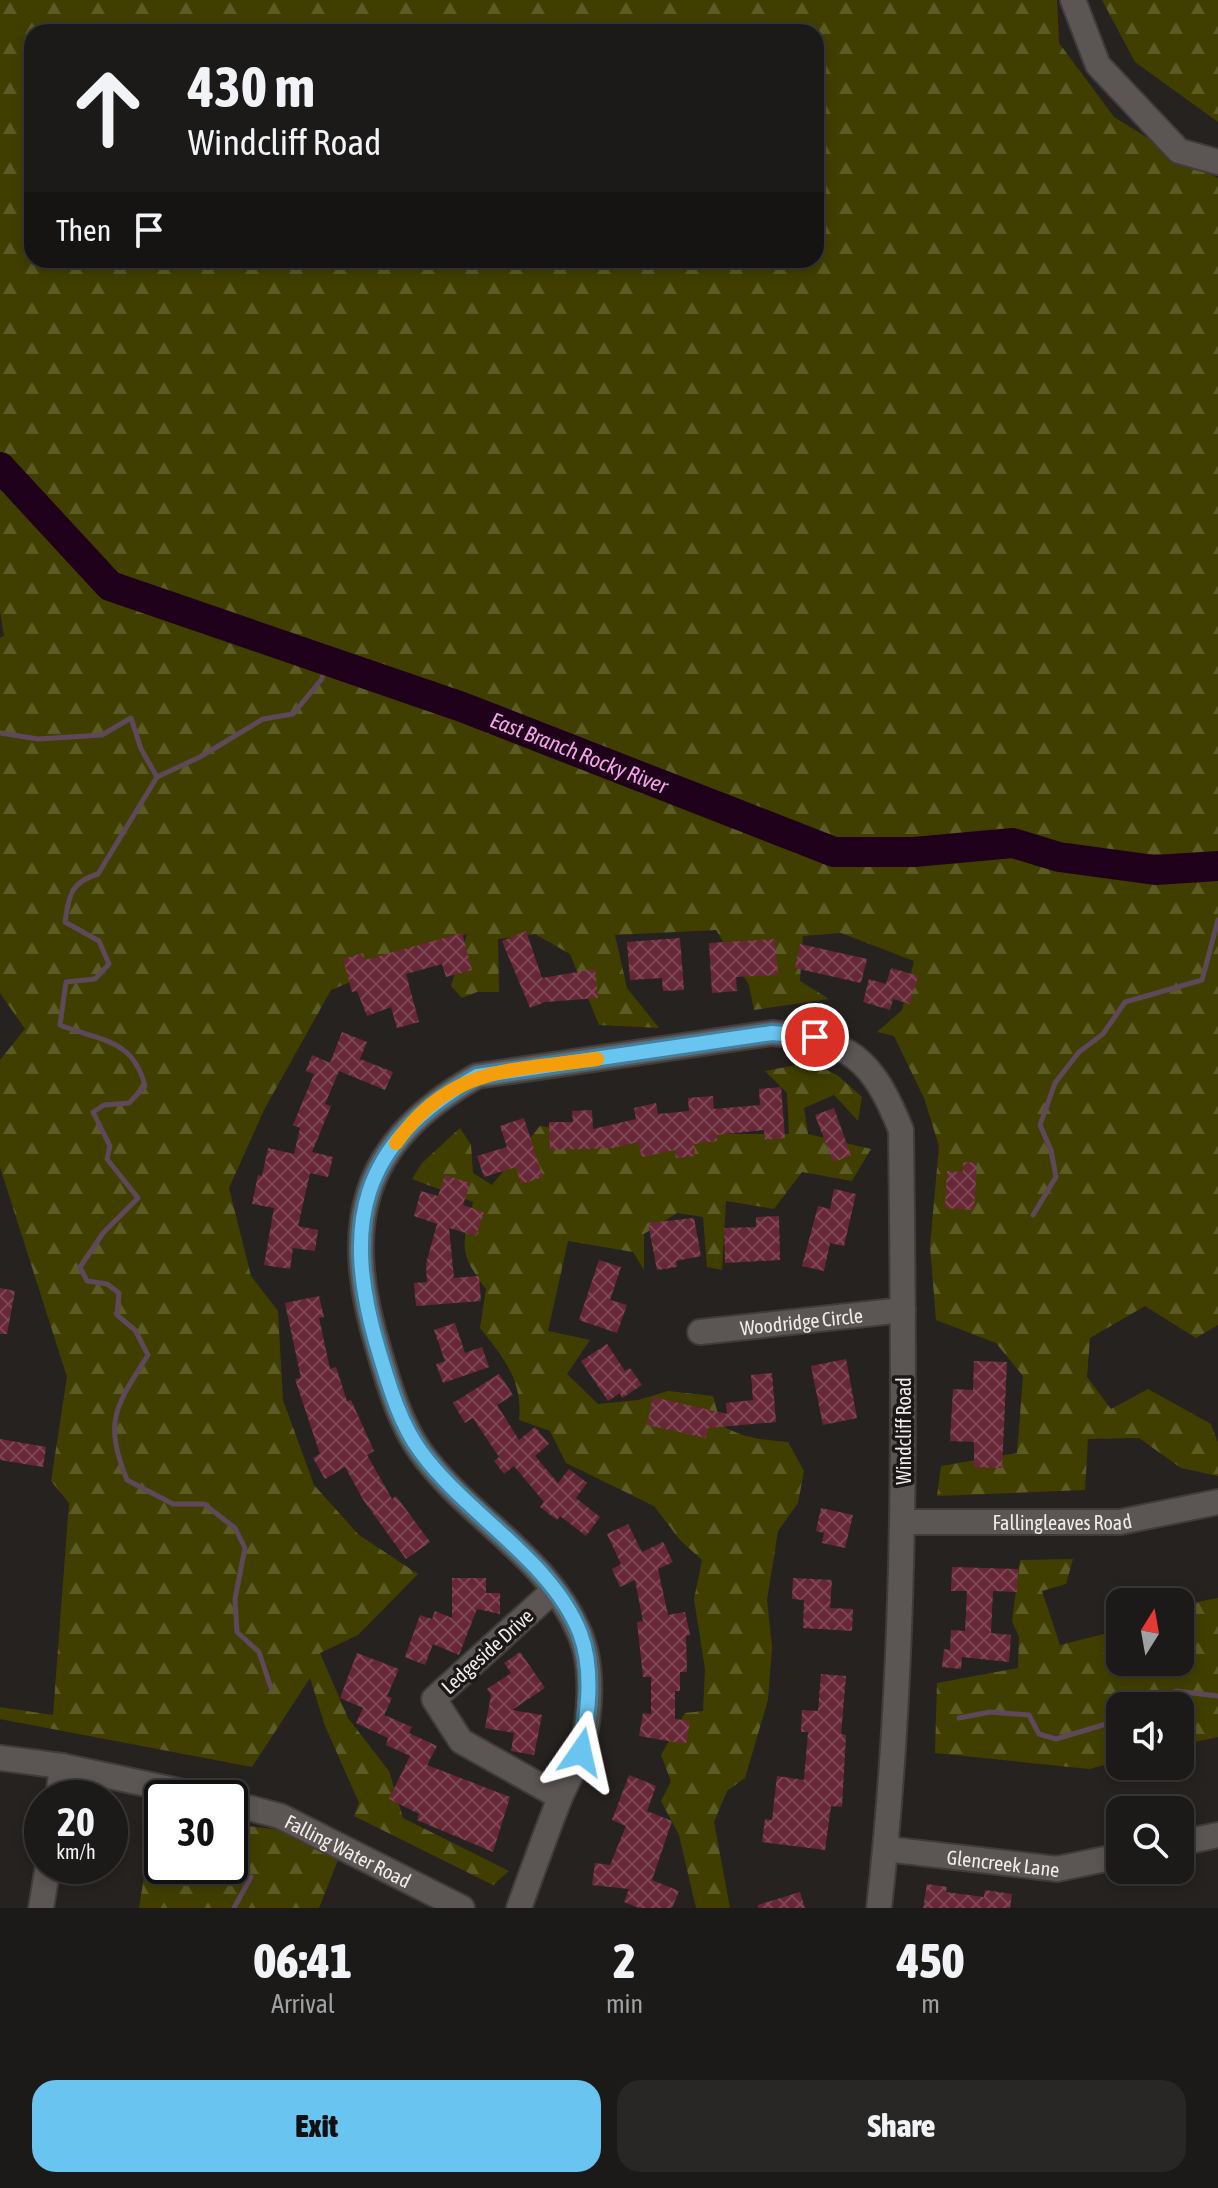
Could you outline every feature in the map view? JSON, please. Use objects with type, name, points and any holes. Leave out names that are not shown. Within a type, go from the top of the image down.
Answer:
[{"type":"street","points":[[1073,0],[1098,65],[1179,151],[1218,162]]},
{"type":"street","name":"Windcliff Road","points":[[519,1908],[560,1797],[581,1752],[588,1712],[587,1670],[580,1632],[530,1559],[461,1499],[413,1437],[390,1388],[361,1285],[360,1241],[365,1201],[379,1167],[413,1120],[442,1096],[477,1076],[772,1033],[815,1037],[853,1054],[884,1087],[901,1130],[904,1522],[886,1849],[879,1908]]},
{"type":"street","name":"Woodridge Circle","points":[[700,1332],[903,1310]]},
{"type":"street","name":"Fallingleaves Road","points":[[904,1522],[1120,1522],[1218,1502]]},
{"type":"street","name":"Ledgeside Drive","points":[[553,1591],[434,1699],[461,1741],[560,1797]]},
{"type":"street","points":[[0,1758],[62,1766],[144,1783]]},
{"type":"street","points":[[60,1780],[62,1766]]},
{"type":"street","name":"Falling Water Road","points":[[248,1808],[280,1816],[460,1908]]},
{"type":"street","points":[[1194,1840],[1218,1835]]},
{"type":"street","name":"Glencreek Lane","points":[[886,1849],[1057,1869],[1106,1859]]},
{"type":"street","points":[[41,1908],[45,1884]]},
{"type":"green space","points":[[0,0],[1057,0],[1059,43],[1114,117],[1196,168],[1218,178],[1218,1325],[1196,1338],[1145,1306],[1090,1338],[1087,1377],[1111,1409],[1148,1389],[1211,1424],[1218,1443],[1218,1476],[1181,1468],[1139,1438],[1088,1439],[1085,1490],[937,1496],[941,1466],[1017,1453],[1023,1376],[996,1343],[936,1320],[930,1246],[939,1146],[924,1098],[894,1036],[877,1032],[902,1010],[914,961],[841,933],[803,936],[800,981],[829,999],[754,1010],[749,985],[716,930],[615,935],[627,988],[659,1028],[599,1025],[570,954],[535,934],[498,939],[499,992],[477,992],[462,998],[451,986],[467,934],[331,990],[265,1108],[229,1188],[251,1276],[278,1311],[283,1400],[314,1485],[359,1535],[418,1574],[358,1635],[320,1653],[348,1718],[389,1771],[403,1818],[509,1871],[493,1885],[354,1816],[359,1803],[325,1726],[310,1678],[252,1767],[0,1719],[0,1707],[53,1715],[69,1503],[51,1481],[67,1377],[0,1167],[0,1060],[25,1029],[0,993],[0,638],[4,636],[0,611]]},
{"type":"green space","points":[[1102,0],[1218,0],[1218,122],[1135,62]]},
{"type":"green space","points":[[812,1062],[837,1075],[862,1097],[858,1121],[834,1095],[804,1108],[808,1134],[871,1149],[852,1181],[802,1172],[774,1209],[726,1201],[722,1270],[707,1267],[703,1217],[677,1213],[644,1234],[644,1270],[633,1252],[568,1241],[548,1331],[590,1340],[567,1374],[598,1404],[638,1400],[668,1391],[713,1396],[721,1425],[745,1436],[788,1442],[804,1471],[798,1503],[778,1531],[767,1600],[772,1647],[768,1700],[745,1778],[727,1791],[714,1822],[730,1908],[696,1908],[679,1835],[661,1801],[671,1781],[661,1755],[685,1713],[703,1711],[705,1669],[694,1599],[702,1560],[680,1540],[654,1506],[566,1463],[550,1431],[519,1420],[515,1382],[504,1360],[480,1328],[486,1289],[471,1266],[465,1248],[473,1202],[412,1179],[422,1163],[460,1128],[471,1145],[473,1173],[492,1185],[540,1126],[601,1134],[789,1134],[787,1093],[765,1071]]},
{"type":"green space","points":[[1073,1559],[1066,1584],[1042,1591],[1060,1645],[1106,1634],[1106,1676],[1194,1676],[1194,1603],[1218,1598],[1218,1737],[1194,1742],[1194,1692],[1106,1692],[1106,1765],[1089,1769],[935,1753],[937,1683],[1018,1668],[1019,1637],[1012,1621],[1020,1560]]},
{"type":"green space","points":[[248,1826],[281,1830],[338,1860],[319,1908],[139,1908],[144,1877],[144,1884],[248,1884]]},
{"type":"building","points":[[526,931],[542,978],[595,969],[598,998],[545,1002],[530,1008],[502,941]]},
{"type":"building","points":[[462,933],[472,970],[446,977],[442,964],[406,974],[419,1022],[397,1028],[391,1007],[367,1016],[357,991],[352,992],[343,959],[363,953],[365,960]]},
{"type":"building","points":[[680,938],[684,990],[663,991],[662,978],[630,980],[627,942]]},
{"type":"building","points":[[775,939],[778,975],[736,977],[737,991],[712,993],[709,943]]},
{"type":"building","points":[[800,944],[867,959],[861,983],[795,968]]},
{"type":"building","points":[[891,968],[918,976],[910,1004],[893,999],[890,1010],[863,1002],[869,979],[886,984]]},
{"type":"building","points":[[342,1032],[367,1042],[360,1059],[393,1072],[385,1090],[339,1071],[325,1104],[331,1106],[312,1152],[333,1157],[328,1177],[310,1173],[298,1226],[318,1230],[315,1251],[293,1248],[290,1269],[264,1265],[274,1208],[252,1204],[258,1175],[262,1176],[268,1148],[294,1154],[300,1128],[293,1125],[314,1074],[306,1071],[312,1055],[330,1063]]},
{"type":"building","points":[[781,1087],[785,1138],[765,1140],[764,1130],[717,1135],[717,1141],[694,1144],[695,1156],[676,1158],[675,1150],[642,1157],[638,1142],[613,1148],[550,1150],[549,1122],[573,1122],[572,1111],[592,1110],[593,1129],[636,1119],[634,1108],[656,1103],[658,1114],[689,1111],[688,1098],[713,1096],[714,1109],[760,1105],[759,1089]]},
{"type":"building","points":[[834,1108],[851,1156],[833,1162],[815,1115]]},
{"type":"building","points":[[524,1118],[543,1177],[521,1184],[516,1167],[484,1177],[477,1156],[507,1147],[500,1126]]},
{"type":"building","points":[[963,1162],[977,1163],[974,1210],[945,1208],[947,1171],[963,1172]]},
{"type":"building","points":[[445,1175],[470,1183],[463,1205],[484,1212],[476,1236],[449,1228],[454,1278],[479,1276],[481,1301],[416,1306],[414,1283],[427,1282],[426,1264],[437,1224],[414,1216],[421,1191],[438,1196]]},
{"type":"building","points":[[834,1189],[856,1194],[844,1246],[830,1243],[824,1271],[802,1266],[818,1206],[830,1209]]},
{"type":"building","points":[[779,1216],[780,1260],[725,1263],[724,1228],[756,1227],[756,1217]]},
{"type":"building","points":[[694,1218],[701,1256],[676,1261],[677,1267],[657,1270],[648,1223]]},
{"type":"building","points":[[599,1260],[621,1267],[610,1300],[627,1305],[617,1333],[579,1320]]},
{"type":"building","points":[[0,1288],[15,1291],[7,1334],[0,1334]]},
{"type":"building","points":[[319,1296],[324,1317],[319,1318],[330,1369],[336,1367],[347,1401],[351,1400],[374,1451],[367,1455],[392,1499],[396,1496],[430,1542],[406,1559],[364,1501],[345,1467],[325,1479],[313,1458],[320,1454],[295,1379],[301,1378],[285,1303]]},
{"type":"building","points":[[455,1323],[465,1353],[482,1347],[489,1367],[443,1383],[436,1364],[445,1361],[434,1330]]},
{"type":"building","points":[[607,1344],[625,1371],[630,1368],[642,1385],[622,1398],[620,1393],[608,1401],[581,1361]]},
{"type":"building","points":[[846,1359],[857,1418],[823,1425],[811,1366]]},
{"type":"building","points":[[974,1361],[1007,1362],[1002,1468],[974,1467],[974,1442],[950,1441],[953,1389],[973,1390]]},
{"type":"building","points":[[772,1373],[776,1422],[708,1428],[706,1438],[647,1425],[653,1397],[727,1414],[726,1403],[753,1400],[751,1375]]},
{"type":"building","points":[[499,1374],[513,1395],[497,1405],[519,1440],[535,1427],[549,1444],[535,1456],[558,1483],[569,1469],[587,1483],[576,1498],[600,1517],[586,1536],[560,1516],[557,1520],[540,1507],[544,1502],[514,1466],[504,1474],[494,1461],[499,1457],[473,1418],[465,1423],[453,1403]]},
{"type":"building","points":[[0,1439],[46,1447],[43,1467],[0,1460]]},
{"type":"building","points":[[821,1508],[853,1515],[845,1548],[822,1543],[824,1533],[816,1531]]},
{"type":"building","points":[[628,1524],[642,1552],[663,1542],[673,1562],[658,1569],[668,1615],[685,1612],[690,1635],[686,1636],[687,1672],[680,1672],[680,1691],[675,1691],[675,1719],[690,1721],[686,1744],[639,1736],[643,1713],[651,1714],[651,1677],[643,1677],[637,1622],[643,1621],[635,1580],[620,1587],[612,1569],[621,1564],[607,1534]]},
{"type":"building","points":[[952,1567],[1018,1569],[1017,1592],[993,1591],[991,1633],[1011,1635],[1009,1662],[962,1657],[961,1669],[942,1667],[944,1649],[950,1650],[951,1630],[965,1631],[967,1591],[951,1591]]},
{"type":"building","points":[[452,1578],[486,1578],[486,1593],[500,1593],[500,1614],[477,1609],[459,1655],[433,1644],[425,1665],[405,1657],[420,1615],[432,1619],[435,1611],[452,1618]]},
{"type":"building","points":[[793,1578],[832,1580],[830,1608],[853,1609],[852,1631],[803,1628],[804,1600],[792,1599]]},
{"type":"building","points":[[520,1652],[545,1688],[512,1710],[542,1715],[534,1755],[511,1751],[514,1733],[485,1728],[491,1695],[487,1689],[511,1673],[504,1663]]},
{"type":"building","points":[[357,1653],[399,1669],[387,1696],[392,1698],[384,1715],[412,1727],[409,1733],[437,1746],[427,1765],[510,1797],[493,1852],[417,1820],[419,1814],[389,1799],[410,1756],[386,1745],[388,1738],[356,1723],[363,1708],[340,1698]]},
{"type":"building","points":[[821,1674],[846,1676],[841,1734],[846,1735],[842,1807],[831,1806],[825,1850],[762,1842],[765,1819],[772,1820],[777,1776],[804,1780],[808,1732],[801,1732],[802,1710],[818,1711]]},
{"type":"building","points":[[629,1775],[656,1786],[647,1811],[672,1821],[652,1880],[679,1891],[672,1908],[639,1908],[624,1902],[629,1889],[592,1885],[595,1863],[610,1865],[626,1826],[612,1820]]},
{"type":"building","points":[[927,1884],[947,1887],[946,1892],[984,1897],[985,1890],[1012,1894],[1010,1908],[923,1908]]},
{"type":"building","points":[[800,1892],[805,1908],[758,1908],[758,1905]]},
{"type":"waterway","name":"East Branch Rocky River","points":[[0,467],[110,586],[462,707],[834,852],[914,852],[1013,843],[1059,857],[1155,870],[1218,866]]},
{"type":"waterway","points":[[0,733],[38,739],[102,735],[131,718],[141,749],[157,777],[200,757],[263,719],[293,714],[321,680],[329,661]]},
{"type":"waterway","points":[[157,777],[98,874],[82,881],[73,891],[66,913],[65,922],[99,941],[109,964],[95,979],[66,982],[60,1025],[123,1050],[140,1070],[145,1086],[129,1103],[104,1105],[93,1112],[110,1146],[107,1159],[138,1198],[103,1233],[80,1267],[87,1281],[107,1284],[119,1293],[117,1315],[135,1330],[148,1355],[116,1414],[116,1442],[127,1480],[173,1504],[204,1504],[235,1528],[245,1548],[235,1599],[237,1632],[259,1652],[271,1688]]},
{"type":"waterway","points":[[1033,1215],[1056,1177],[1051,1150],[1040,1125],[1055,1083],[1079,1052],[1103,1034],[1125,1002],[1202,980],[1218,920]]},
{"type":"waterway","points":[[1174,1692],[1184,1692]]},
{"type":"waterway","points":[[1194,1693],[1218,1696]]},
{"type":"waterway","points":[[959,1718],[990,1712],[1029,1715],[1039,1734],[1056,1739],[1106,1724]]},
{"type":"waterway","points":[[234,1908],[251,1877]]},
{"type":"slow traffic","points":[[396,1143],[413,1120],[442,1096],[477,1076],[597,1059]]},
{"type":"route","points":[[581,1752],[588,1712],[587,1670],[580,1632],[530,1559],[461,1499],[419,1450],[390,1388],[361,1285],[360,1241],[365,1201],[379,1167],[413,1120],[442,1096],[477,1076],[772,1033],[815,1037]]}]
